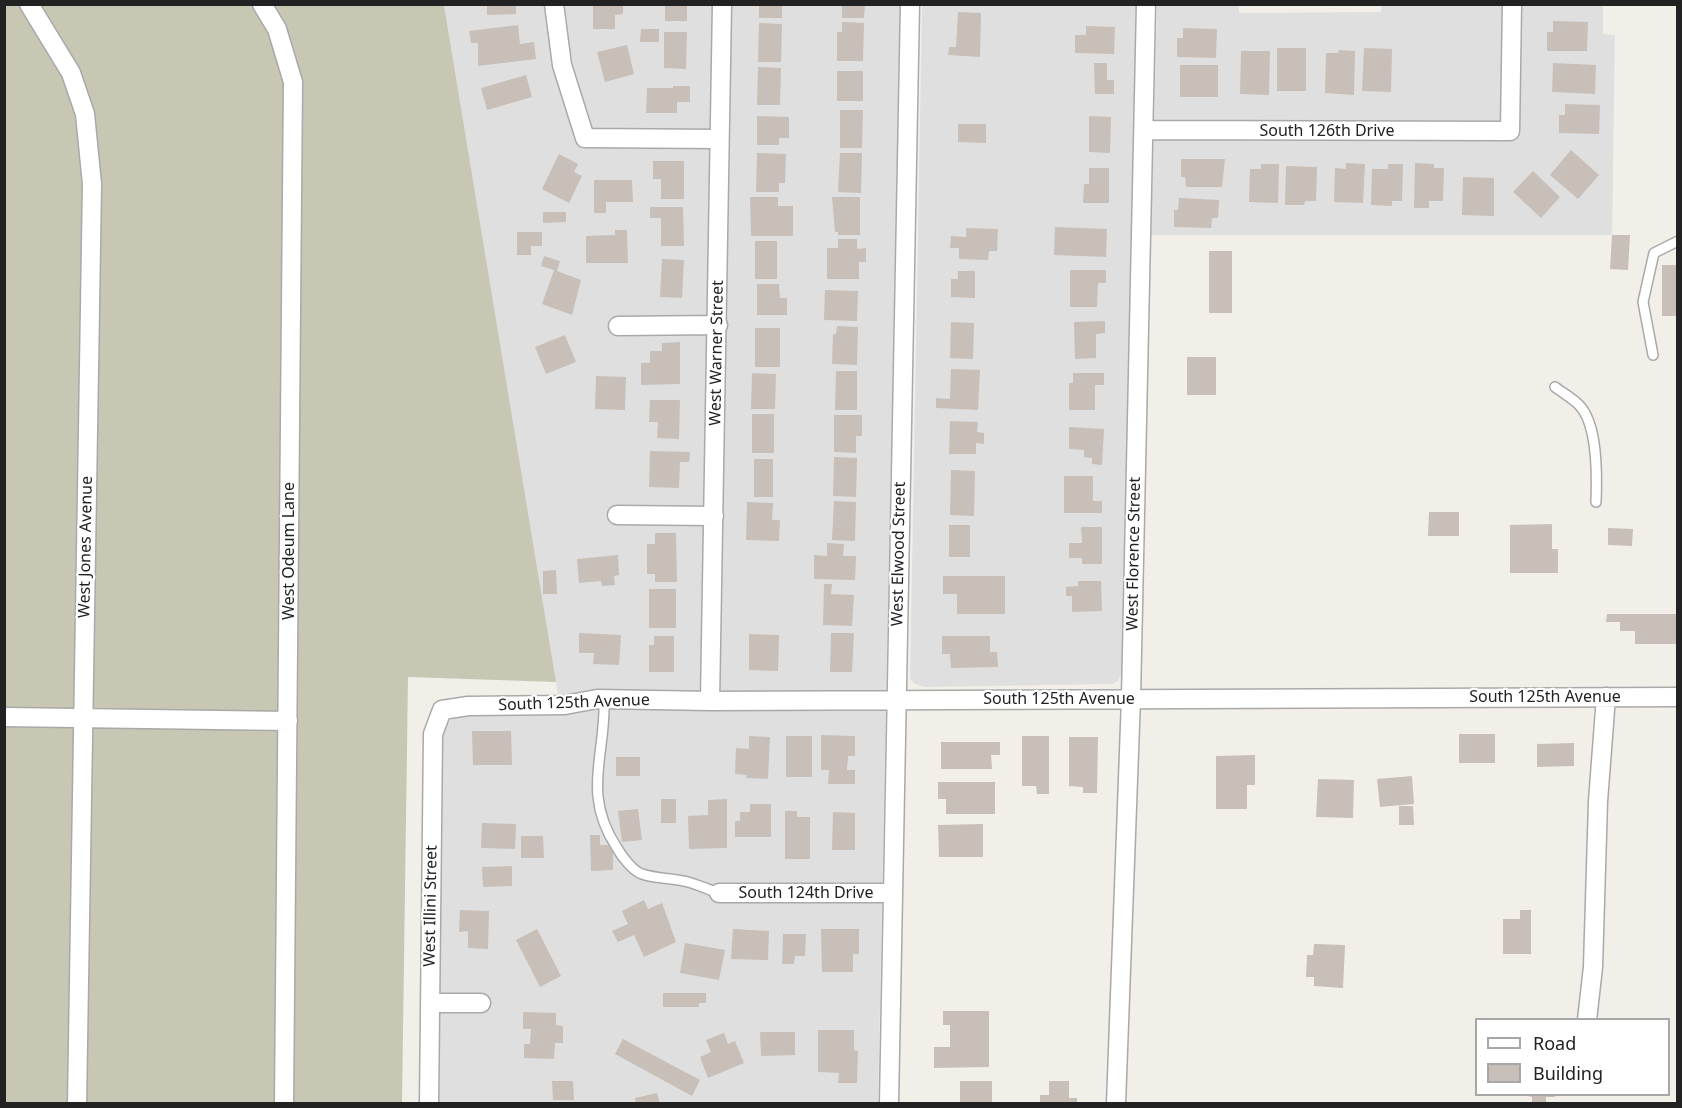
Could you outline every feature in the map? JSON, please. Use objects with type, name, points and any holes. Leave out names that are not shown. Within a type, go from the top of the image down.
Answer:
[{"type":"street","name":"West Jones Avenue","points":[[29,4],[71,74],[86,114],[92,184],[77,1104]]},
{"type":"street","name":"West Odeum Lane","points":[[262,4],[277,29],[293,82],[284,1104]]},
{"type":"street","points":[[554,4],[562,65],[585,138],[719,139]]},
{"type":"street","name":"West Warner Street","points":[[710,701],[722,4]]},
{"type":"street","name":"West Elwood Street","points":[[889,1104],[910,4]]},
{"type":"street","name":"West Florence Street","points":[[1116,1104],[1131,698],[1146,4]]},
{"type":"street","name":"South 126th Drive","points":[[1144,130],[1510,131],[1512,4]]},
{"type":"street","points":[[618,326],[718,325]]},
{"type":"street","points":[[617,515],[714,516]]},
{"type":"street","points":[[1587,1018],[1593,967],[1598,801],[1606,697]]},
{"type":"street","name":"South 125th Avenue","points":[[442,710],[468,706],[565,705],[604,700],[1677,697]]},
{"type":"street","name":"West Illini Street","points":[[429,1104],[433,734],[442,710]]},
{"type":"street","points":[[4,717],[288,721]]},
{"type":"street","name":"South 124th Drive","points":[[719,893],[892,893]]},
{"type":"street","points":[[430,1003],[481,1002]]},
{"type":"lane","points":[[1653,355],[1643,302],[1654,253],[1677,241]]},
{"type":"lane","points":[[1556,387],[1580,406],[1591,431],[1597,474],[1596,502]]},
{"type":"lane","points":[[604,700],[605,724],[596,771],[599,806],[609,836],[622,856],[640,873],[687,882],[719,893]]},
{"type":"shaded area","points":[[1381,4],[1603,5],[1603,34],[1615,35],[1612,235],[1151,235],[1157,5],[1239,5],[1239,13],[1381,12]]},
{"type":"shaded area","points":[[5,5],[444,5],[556,682],[408,677],[402,1103],[5,1104]]},
{"type":"shaded area","points":[[444,5],[900,5],[878,1103],[437,1104],[442,739],[445,725],[458,714],[561,713]]},
{"type":"shaded area","points":[[922,5],[1136,5],[1122,672],[1118,681],[1112,684],[925,687],[915,684],[910,679]]},
{"type":"building","points":[[487,4],[516,4],[516,14],[487,15]]},
{"type":"building","points":[[593,4],[623,4],[623,14],[615,15],[615,29],[593,29]]},
{"type":"building","points":[[665,4],[687,4],[687,21],[665,21]]},
{"type":"building","points":[[759,4],[782,4],[782,18],[759,18]]},
{"type":"building","points":[[842,4],[865,4],[864,18],[842,18]]},
{"type":"building","points":[[958,12],[981,13],[980,57],[948,55],[949,47],[956,47]]},
{"type":"building","points":[[1553,21],[1588,22],[1587,51],[1547,51],[1547,32],[1553,32]]},
{"type":"building","points":[[842,22],[864,23],[863,61],[837,61],[837,32],[842,32]]},
{"type":"building","points":[[759,23],[782,24],[781,62],[758,62]]},
{"type":"building","points":[[518,25],[520,44],[534,42],[536,59],[478,66],[478,43],[471,43],[469,31]]},
{"type":"building","points":[[1086,26],[1115,27],[1114,54],[1075,53],[1075,35],[1086,35]]},
{"type":"building","points":[[1183,28],[1217,29],[1216,58],[1177,57],[1177,38],[1183,38]]},
{"type":"building","points":[[641,29],[659,29],[659,42],[640,42]]},
{"type":"building","points":[[664,32],[687,32],[686,69],[664,68]]},
{"type":"building","points":[[627,45],[634,74],[605,82],[597,52]]},
{"type":"building","points":[[1277,48],[1306,48],[1306,91],[1277,91]]},
{"type":"building","points":[[1364,48],[1392,49],[1391,92],[1362,91]]},
{"type":"building","points":[[1339,50],[1355,51],[1354,95],[1325,93],[1326,53],[1338,53]]},
{"type":"building","points":[[1241,51],[1270,51],[1269,95],[1240,94]]},
{"type":"building","points":[[1094,63],[1107,63],[1107,80],[1114,80],[1114,94],[1095,94]]},
{"type":"building","points":[[1553,63],[1596,65],[1595,94],[1552,92]]},
{"type":"building","points":[[1180,65],[1218,65],[1218,97],[1180,97]]},
{"type":"building","points":[[758,67],[781,68],[780,105],[757,105]]},
{"type":"building","points":[[837,71],[863,71],[863,101],[837,101]]},
{"type":"building","points":[[526,75],[532,97],[487,110],[481,88]]},
{"type":"building","points":[[673,86],[690,86],[690,102],[677,102],[677,113],[646,113],[647,88],[673,88]]},
{"type":"building","points":[[1565,104],[1600,105],[1599,134],[1559,133],[1559,115],[1565,115]]},
{"type":"building","points":[[840,110],[863,110],[862,148],[840,148]]},
{"type":"building","points":[[757,116],[789,117],[789,138],[779,138],[779,145],[757,145]]},
{"type":"building","points":[[1089,116],[1111,117],[1110,153],[1089,152]]},
{"type":"building","points":[[958,124],[986,124],[986,143],[958,142]]},
{"type":"building","points":[[1571,150],[1599,175],[1578,199],[1550,175]]},
{"type":"building","points":[[757,153],[786,154],[785,183],[779,183],[779,192],[756,192]]},
{"type":"building","points":[[840,153],[862,153],[861,193],[838,192]]},
{"type":"building","points":[[559,154],[578,164],[574,172],[582,176],[569,203],[542,189]]},
{"type":"building","points":[[1181,159],[1225,159],[1222,187],[1186,187],[1185,177],[1181,177]]},
{"type":"building","points":[[653,161],[684,161],[684,199],[661,199],[661,179],[653,179]]},
{"type":"building","points":[[1346,163],[1365,164],[1363,203],[1334,202],[1335,168],[1346,169]]},
{"type":"building","points":[[1415,163],[1434,164],[1434,168],[1444,168],[1443,201],[1429,201],[1429,208],[1414,208]]},
{"type":"building","points":[[1261,164],[1279,164],[1278,203],[1249,202],[1250,169],[1261,169]]},
{"type":"building","points":[[1388,164],[1403,164],[1402,201],[1392,201],[1392,206],[1371,205],[1372,169],[1388,169]]},
{"type":"building","points":[[1286,166],[1317,167],[1316,201],[1305,201],[1304,205],[1285,205]]},
{"type":"building","points":[[1089,168],[1109,168],[1109,203],[1083,203],[1084,184],[1089,184]]},
{"type":"building","points":[[1533,171],[1560,197],[1541,218],[1513,192]]},
{"type":"building","points":[[1463,177],[1494,178],[1494,216],[1462,215]]},
{"type":"building","points":[[594,180],[632,180],[633,202],[606,202],[606,213],[594,213]]},
{"type":"building","points":[[750,197],[778,197],[778,206],[793,206],[793,236],[751,236]]},
{"type":"building","points":[[832,197],[860,197],[860,235],[838,235],[838,232],[835,232]]},
{"type":"building","points":[[1179,198],[1219,200],[1218,218],[1212,218],[1211,228],[1174,227],[1174,210],[1178,210]]},
{"type":"building","points":[[650,207],[683,207],[684,246],[661,246],[661,218],[650,218]]},
{"type":"building","points":[[543,212],[566,212],[566,222],[543,223]]},
{"type":"building","points":[[1055,227],[1107,229],[1106,257],[1054,255]]},
{"type":"building","points":[[966,228],[998,229],[997,251],[989,251],[988,260],[959,259],[959,248],[950,248],[951,236],[966,237]]},
{"type":"building","points":[[615,230],[627,230],[628,263],[586,263],[586,236],[615,235]]},
{"type":"building","points":[[517,232],[542,232],[542,246],[531,246],[531,255],[517,255]]},
{"type":"building","points":[[1612,235],[1630,235],[1628,270],[1610,269]]},
{"type":"building","points":[[838,239],[857,239],[857,249],[866,248],[866,262],[859,262],[859,279],[827,279],[827,248],[838,248]]},
{"type":"building","points":[[755,241],[777,241],[777,279],[755,279]]},
{"type":"building","points":[[1209,251],[1232,251],[1232,313],[1209,313]]},
{"type":"building","points":[[544,256],[560,261],[557,271],[581,280],[572,315],[542,304],[554,270],[541,266]]},
{"type":"building","points":[[662,259],[684,260],[682,298],[660,297]]},
{"type":"building","points":[[1662,265],[1678,265],[1678,316],[1662,316]]},
{"type":"building","points":[[1070,270],[1106,270],[1106,283],[1098,283],[1097,307],[1070,307]]},
{"type":"building","points":[[958,271],[975,271],[975,298],[951,297],[951,279],[958,279]]},
{"type":"building","points":[[757,284],[779,284],[780,298],[787,298],[787,315],[757,315]]},
{"type":"building","points":[[825,290],[858,291],[857,321],[824,320]]},
{"type":"building","points":[[1105,321],[1105,333],[1096,334],[1096,358],[1075,359],[1074,322]]},
{"type":"building","points":[[951,322],[974,323],[973,359],[950,358]]},
{"type":"building","points":[[837,326],[858,327],[857,365],[832,364],[833,334],[836,334]]},
{"type":"building","points":[[755,328],[780,328],[780,367],[755,367]]},
{"type":"building","points":[[565,335],[576,362],[546,374],[535,347]]},
{"type":"building","points":[[680,342],[680,384],[641,385],[641,363],[650,363],[650,351],[662,351],[662,343]]},
{"type":"building","points":[[1187,357],[1216,357],[1216,395],[1187,395]]},
{"type":"building","points":[[951,369],[980,370],[978,410],[936,408],[936,398],[950,399]]},
{"type":"building","points":[[836,371],[857,371],[857,410],[835,410]]},
{"type":"building","points":[[752,373],[776,374],[775,409],[751,409]]},
{"type":"building","points":[[1073,373],[1104,373],[1104,385],[1095,385],[1095,410],[1069,410],[1069,383],[1073,383]]},
{"type":"building","points":[[596,376],[626,377],[625,410],[595,409]]},
{"type":"building","points":[[650,400],[680,400],[679,439],[657,438],[658,422],[649,422]]},
{"type":"building","points":[[752,414],[774,414],[774,453],[752,453]]},
{"type":"building","points":[[834,415],[862,415],[862,436],[856,436],[856,453],[834,452]]},
{"type":"building","points":[[950,421],[978,422],[977,432],[984,433],[984,444],[976,443],[976,454],[949,454]]},
{"type":"building","points":[[1069,427],[1104,429],[1102,465],[1092,464],[1092,458],[1084,457],[1084,450],[1069,449]]},
{"type":"building","points":[[650,451],[690,452],[689,462],[680,462],[679,488],[649,487]]},
{"type":"building","points":[[834,457],[857,458],[856,497],[833,496]]},
{"type":"building","points":[[754,459],[773,459],[773,497],[754,497]]},
{"type":"building","points":[[951,470],[975,471],[974,516],[950,515]]},
{"type":"building","points":[[1064,476],[1093,476],[1093,501],[1102,501],[1102,513],[1064,513]]},
{"type":"building","points":[[834,501],[856,502],[855,541],[832,540]]},
{"type":"building","points":[[747,502],[773,503],[772,520],[780,520],[779,541],[746,540]]},
{"type":"building","points":[[1429,512],[1459,512],[1459,536],[1428,536]]},
{"type":"building","points":[[1552,524],[1552,549],[1558,549],[1558,573],[1510,573],[1510,525]]},
{"type":"building","points":[[949,525],[970,525],[970,557],[949,557]]},
{"type":"building","points":[[1081,527],[1102,527],[1102,564],[1082,564],[1082,558],[1069,558],[1069,543],[1082,543]]},
{"type":"building","points":[[1608,528],[1633,529],[1632,546],[1608,545]]},
{"type":"building","points":[[655,533],[676,533],[677,582],[655,582],[655,574],[647,574],[647,544],[655,544]]},
{"type":"building","points":[[827,543],[844,544],[843,556],[856,556],[855,580],[814,579],[814,555],[827,556]]},
{"type":"building","points":[[618,555],[619,575],[614,576],[615,585],[602,586],[601,581],[579,583],[577,559]]},
{"type":"building","points":[[556,570],[557,594],[543,594],[543,571]]},
{"type":"building","points":[[943,576],[1005,576],[1005,614],[957,614],[957,594],[943,594]]},
{"type":"building","points":[[1078,581],[1101,581],[1102,611],[1072,612],[1072,596],[1066,596],[1066,587],[1078,586]]},
{"type":"building","points":[[824,584],[832,584],[831,594],[854,595],[852,626],[823,625]]},
{"type":"building","points":[[649,589],[676,589],[676,628],[649,628]]},
{"type":"building","points":[[1607,614],[1678,614],[1678,644],[1635,644],[1635,631],[1620,631],[1620,622],[1606,622]]},
{"type":"building","points":[[579,633],[621,635],[619,665],[593,664],[594,653],[579,653]]},
{"type":"building","points":[[831,633],[854,633],[852,672],[830,672]]},
{"type":"building","points":[[749,634],[779,635],[778,671],[749,670]]},
{"type":"building","points":[[654,636],[674,636],[674,672],[649,672],[649,645],[654,645]]},
{"type":"building","points":[[942,636],[990,636],[990,652],[997,652],[998,667],[951,668],[950,654],[942,654]]},
{"type":"building","points":[[472,731],[511,731],[512,765],[473,765]]},
{"type":"building","points":[[1459,734],[1495,734],[1495,763],[1459,763]]},
{"type":"building","points":[[821,735],[855,736],[855,756],[848,756],[847,770],[855,770],[855,784],[828,784],[829,770],[821,770]]},
{"type":"building","points":[[749,736],[770,737],[768,779],[746,778],[747,775],[735,774],[736,748],[749,749]]},
{"type":"building","points":[[786,736],[812,736],[812,777],[786,777]]},
{"type":"building","points":[[1022,736],[1049,736],[1049,794],[1037,794],[1036,786],[1022,786]]},
{"type":"building","points":[[1069,737],[1098,737],[1097,793],[1083,793],[1083,787],[1069,786]]},
{"type":"building","points":[[941,742],[1000,742],[1000,755],[991,755],[992,769],[941,769]]},
{"type":"building","points":[[1574,743],[1574,766],[1537,767],[1537,744]]},
{"type":"building","points":[[1255,755],[1255,785],[1247,785],[1247,809],[1216,809],[1216,756]]},
{"type":"building","points":[[616,757],[640,757],[640,776],[616,776]]},
{"type":"building","points":[[1412,776],[1414,804],[1380,807],[1377,779]]},
{"type":"building","points":[[1318,779],[1354,780],[1353,818],[1316,817]]},
{"type":"building","points":[[938,782],[995,782],[995,814],[946,814],[946,799],[938,799]]},
{"type":"building","points":[[661,799],[676,799],[676,823],[661,823]]},
{"type":"building","points":[[727,799],[727,848],[689,849],[688,816],[708,815],[708,800]]},
{"type":"building","points":[[750,804],[771,804],[771,837],[735,837],[735,821],[740,821],[740,812],[750,812]]},
{"type":"building","points":[[1399,806],[1413,806],[1414,825],[1399,825]]},
{"type":"building","points":[[638,809],[642,840],[622,842],[618,811]]},
{"type":"building","points":[[785,811],[797,811],[797,817],[810,817],[810,859],[785,859]]},
{"type":"building","points":[[833,812],[855,813],[855,850],[832,850]]},
{"type":"building","points":[[482,823],[516,824],[515,849],[481,848]]},
{"type":"building","points":[[983,824],[983,857],[939,857],[938,825]]},
{"type":"building","points":[[590,835],[600,835],[600,845],[613,845],[613,870],[591,871]]},
{"type":"building","points":[[521,836],[543,836],[544,858],[521,858]]},
{"type":"building","points":[[512,866],[512,886],[483,887],[482,867]]},
{"type":"building","points":[[644,900],[648,909],[662,903],[676,942],[644,957],[634,935],[618,942],[612,931],[628,924],[622,911]]},
{"type":"building","points":[[460,910],[489,911],[488,949],[468,948],[468,931],[459,932]]},
{"type":"building","points":[[1520,910],[1531,910],[1531,954],[1503,954],[1503,919],[1520,919]]},
{"type":"building","points":[[537,929],[561,976],[540,987],[516,940]]},
{"type":"building","points":[[733,929],[769,931],[768,960],[731,959]]},
{"type":"building","points":[[821,929],[859,929],[859,954],[853,954],[853,972],[822,972]]},
{"type":"building","points":[[783,934],[806,934],[805,956],[795,956],[794,964],[782,964]]},
{"type":"building","points":[[685,943],[725,950],[719,980],[680,973]]},
{"type":"building","points":[[1314,944],[1345,945],[1343,988],[1314,986],[1314,977],[1306,977],[1307,955],[1313,955]]},
{"type":"building","points":[[663,993],[706,993],[706,1003],[699,1003],[699,1007],[663,1007]]},
{"type":"building","points":[[943,1011],[989,1011],[989,1067],[934,1068],[934,1047],[950,1047],[950,1025],[943,1025]]},
{"type":"building","points":[[523,1012],[556,1013],[556,1025],[563,1026],[563,1043],[555,1043],[554,1059],[524,1058],[524,1044],[530,1044],[531,1029],[523,1029]]},
{"type":"building","points":[[818,1030],[854,1030],[854,1050],[858,1051],[857,1083],[838,1083],[839,1073],[818,1072]]},
{"type":"building","points":[[760,1032],[795,1032],[795,1055],[761,1056]]},
{"type":"building","points":[[724,1033],[728,1044],[735,1041],[744,1063],[708,1078],[700,1057],[711,1052],[706,1040]]},
{"type":"building","points":[[623,1039],[700,1080],[692,1096],[615,1054]]},
{"type":"building","points":[[552,1081],[573,1081],[574,1100],[553,1100]]},
{"type":"building","points":[[960,1081],[992,1081],[992,1104],[960,1104]]},
{"type":"building","points":[[1049,1081],[1069,1081],[1069,1098],[1077,1098],[1077,1104],[1040,1104],[1040,1095],[1049,1095]]},
{"type":"building","points":[[657,1093],[660,1104],[636,1104],[635,1098]]},
{"type":"building","points":[[1528,1096],[1555,1096],[1546,1097],[1546,1104],[1532,1104],[1532,1097]]}]
